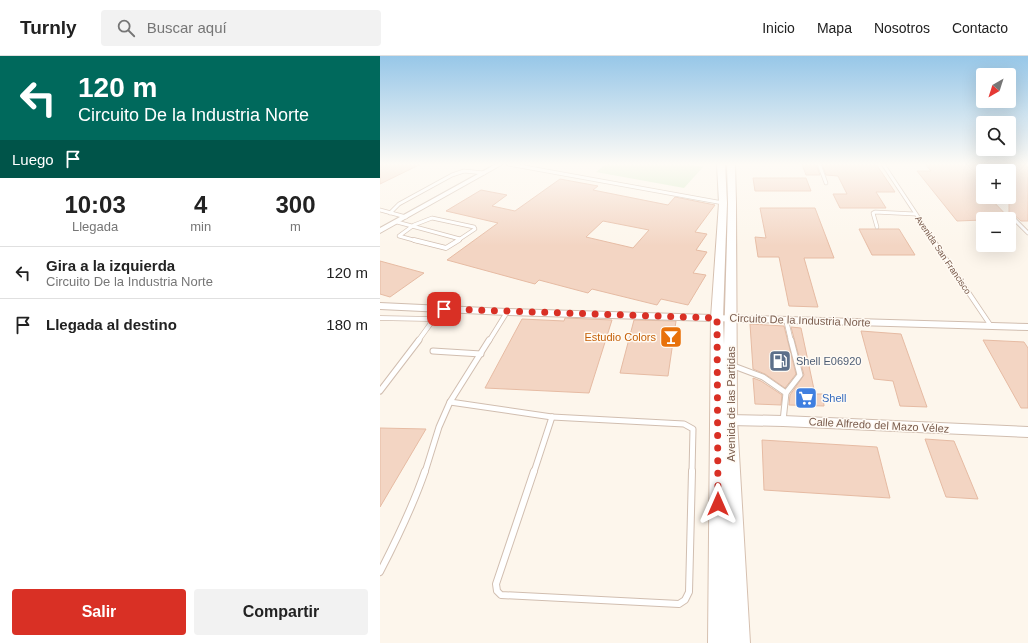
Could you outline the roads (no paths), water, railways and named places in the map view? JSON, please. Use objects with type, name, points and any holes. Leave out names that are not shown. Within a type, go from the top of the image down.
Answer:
[{"type":"main road","name":"Avenida de las Partidas","points":[[719,643],[724,318],[722,191]]},
{"type":"main road","name":"Avenida de las Partidas","points":[[732,191],[724,318],[729,365],[729,420],[739,643]]},
{"type":"street","points":[[380,231],[451,191]]},
{"type":"street","name":"Circuito De la Industria Norte","points":[[380,306],[507,312],[1028,328]]},
{"type":"street","name":"Calle Alfredo del Mazo Vélez","points":[[729,420],[1028,432]]},
{"type":"lane","points":[[390,213],[399,204],[422,191]]},
{"type":"lane","points":[[659,191],[723,203]]},
{"type":"lane","name":"Avenida San Francisco","points":[[901,191],[991,326]]},
{"type":"lane","points":[[380,210],[406,217]]},
{"type":"lane","points":[[877,227],[873,213],[875,212],[915,214]]},
{"type":"lane","points":[[432,218],[474,227],[475,229],[449,247],[443,248],[399,236],[413,226],[432,218]]},
{"type":"lane","points":[[1016,221],[1028,233]]},
{"type":"lane","points":[[397,222],[460,239]]},
{"type":"lane","points":[[380,572],[399,536],[417,495],[439,427],[450,402],[507,312]]},
{"type":"lane","points":[[380,318],[429,319],[431,323],[382,386],[380,392]]},
{"type":"lane","points":[[783,421],[786,393],[800,375],[786,320]]},
{"type":"lane","points":[[433,352],[481,354]]},
{"type":"lane","points":[[729,365],[763,377],[786,393]]},
{"type":"lane","points":[[450,402],[552,417],[684,424],[690,426],[693,429],[689,592],[685,600],[679,604],[501,595],[497,591],[496,584],[552,417]]},
{"type":"place","name":"Estudio Colors","points":[[671,337]]},
{"type":"place","name":"Shell E06920","points":[[780,361]]},
{"type":"place","name":"Shell","points":[[806,398]]}]
